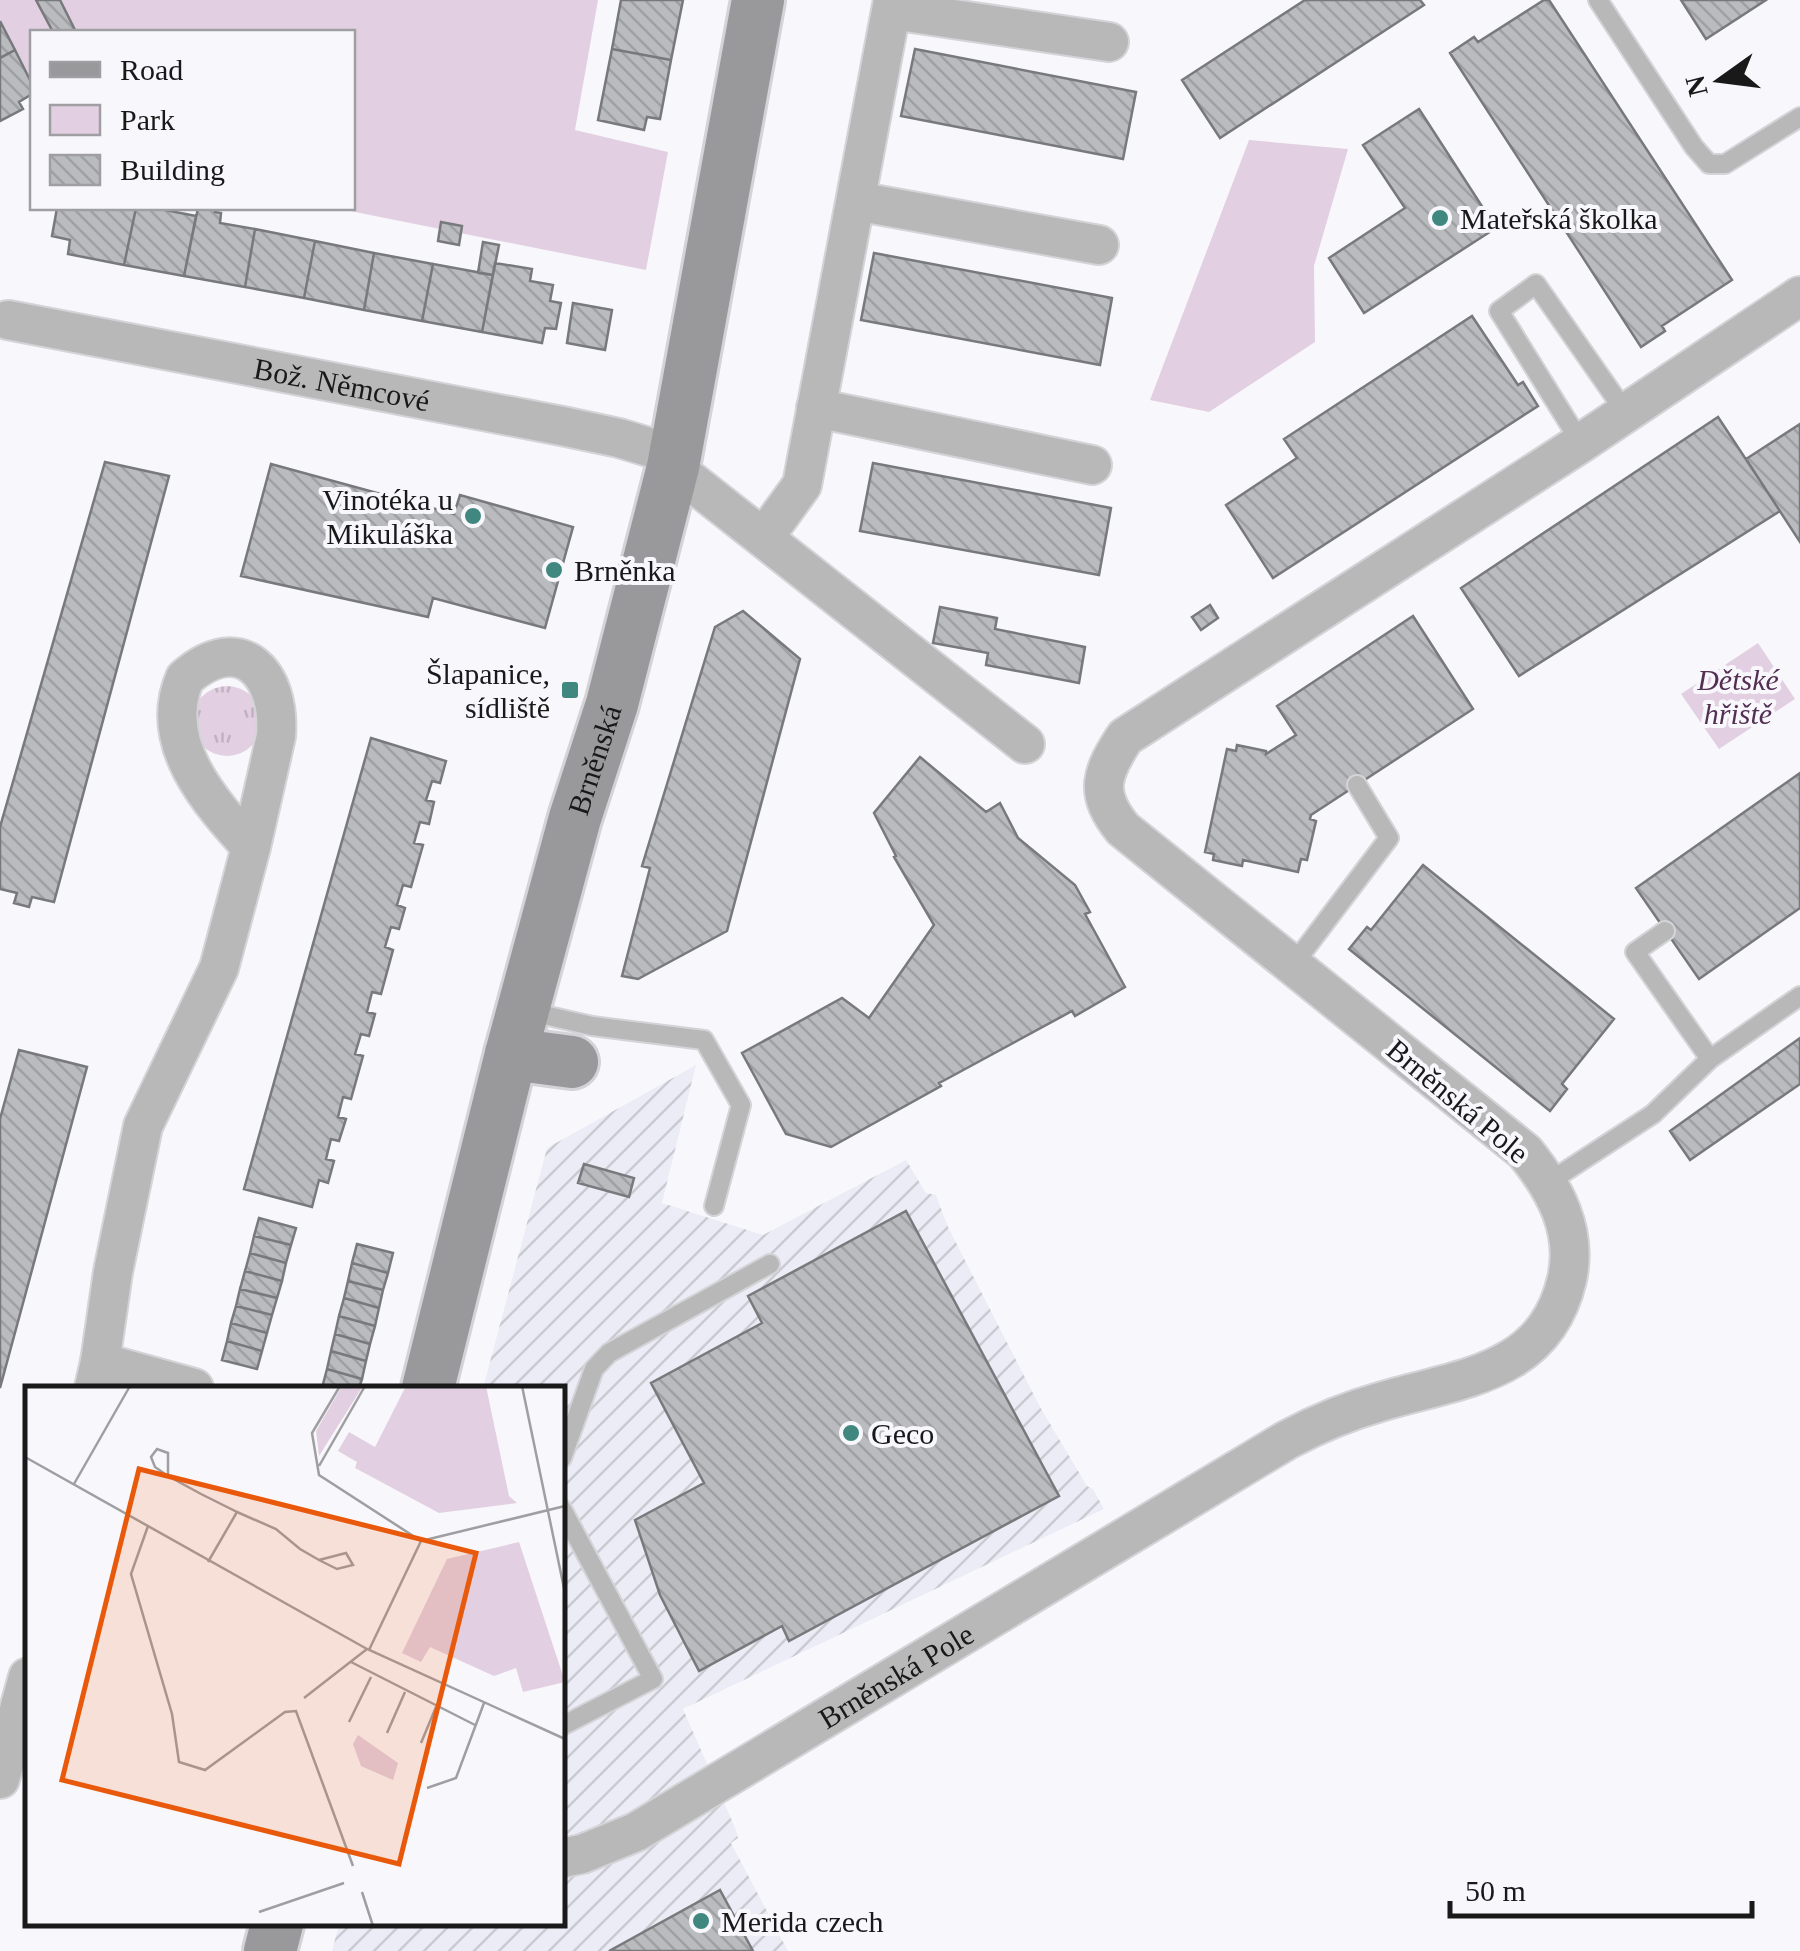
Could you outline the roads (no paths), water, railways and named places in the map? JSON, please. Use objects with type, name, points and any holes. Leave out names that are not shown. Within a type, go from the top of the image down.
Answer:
[{"type":"street","name":"Brněnská","points":[[428,1386],[517,1032],[575,818],[612,704],[674,461],[758,0]]},
{"type":"street","points":[[765,536],[802,484],[892,5],[1109,42]]},
{"type":"street","points":[[856,201],[1099,245]]},
{"type":"street","name":"Brněnská Pole","points":[[565,1857],[636,1832],[1287,1440],[1379,1402],[1504,1365],[1526,1350],[1549,1323],[1569,1272],[1569,1244],[1564,1214],[1549,1182],[1525,1152],[1123,829],[1109,812],[1103,793],[1106,766],[1125,737],[1581,443],[1800,296]]},
{"type":"street","name":"Bož. Němcové","points":[[3,319],[620,438],[674,461]]},
{"type":"street","points":[[816,408],[1092,465]]},
{"type":"street","points":[[674,461],[1025,744]]},
{"type":"street","points":[[179,1386],[97,1375],[112,1272],[143,1126],[219,968],[252,847]]},
{"type":"street","points":[[517,1032],[572,1062]]},
{"type":"street","points":[[0,1780],[25,1688]]},
{"type":"street","points":[[270,1951],[276,1926]]},
{"type":"lane","points":[[1598,0],[1694,147],[1710,164],[1725,164],[1800,116]]},
{"type":"lane","points":[[1581,443],[1498,310],[1536,284],[1626,413]]},
{"type":"lane","points":[[1292,965],[1390,838],[1358,785]]},
{"type":"lane","points":[[1665,931],[1636,952],[1710,1059]]},
{"type":"lane","points":[[1549,1182],[1653,1114],[1710,1059],[1800,996]]},
{"type":"lane","points":[[517,1032],[592,1026],[704,1040],[740,1105],[714,1206]]},
{"type":"lane","points":[[565,1450],[594,1369],[609,1352],[770,1264]]},
{"type":"lane","points":[[565,1515],[653,1679],[565,1724]]},
{"type":"place","name":"Mateřská školka","points":[[1440,218]]},
{"type":"place","name":"Vinotéka u Mikuláška","points":[[473,516]]},
{"type":"place","name":"Brněnka","points":[[554,570]]},
{"type":"place","name":"Šlapanice, sídliště","points":[[570,690]]},
{"type":"place","name":"Geco","points":[[851,1433]]},
{"type":"place","name":"Merida czech","points":[[701,1921]]},
{"type":"park label","name":"Dětské hřiště","points":[[1738,696]]}]
